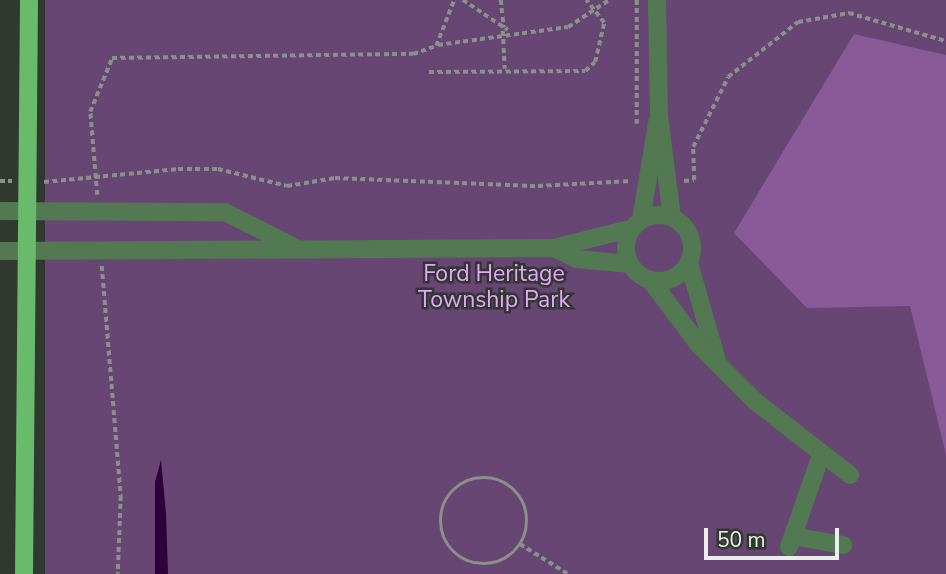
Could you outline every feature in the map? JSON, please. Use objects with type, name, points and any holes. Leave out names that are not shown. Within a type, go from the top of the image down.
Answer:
[{"type":"main road","points":[[24,574],[29,0]]},
{"type":"street","points":[[630,264],[626,248],[637,224],[659,116],[657,0]]},
{"type":"street","points":[[648,178],[672,217],[692,242],[689,263],[716,357]]},
{"type":"street","points":[[0,211],[225,212],[299,249]]},
{"type":"street","points":[[0,251],[554,248],[637,224],[672,217]]},
{"type":"street","points":[[554,248],[578,259],[630,264],[651,281],[699,345],[716,357],[756,402],[850,475]]},
{"type":"street","points":[[651,281],[673,279],[689,263]]},
{"type":"street","points":[[821,454],[791,542],[843,545]]},
{"type":"path","points":[[463,0],[505,30]]},
{"type":"path","points":[[501,0],[505,30],[505,69]]},
{"type":"path","points":[[429,72],[591,68],[604,23],[586,0]]},
{"type":"path","points":[[436,46],[505,30],[568,27],[596,12],[609,0]]},
{"type":"path","points":[[637,0],[637,131]]},
{"type":"path","points":[[0,181],[178,169],[218,169],[287,186],[335,178],[538,186],[648,178],[694,180],[693,147],[728,77],[798,22],[849,13],[946,41]]},
{"type":"path","points":[[476,478],[514,490],[527,514],[520,544],[490,564],[461,558],[443,534],[444,505],[452,492],[476,478]]},
{"type":"path","points":[[520,544],[568,574]]},
{"type":"green space","name":"Ford Heritage Township Park","points":[[45,0],[946,0],[946,574],[45,574]]},
{"type":"shaded area","points":[[854,34],[946,55],[946,455],[910,306],[807,308],[734,233]]},
{"type":"shaded area","points":[[161,460],[168,574],[155,574],[155,482]]}]
